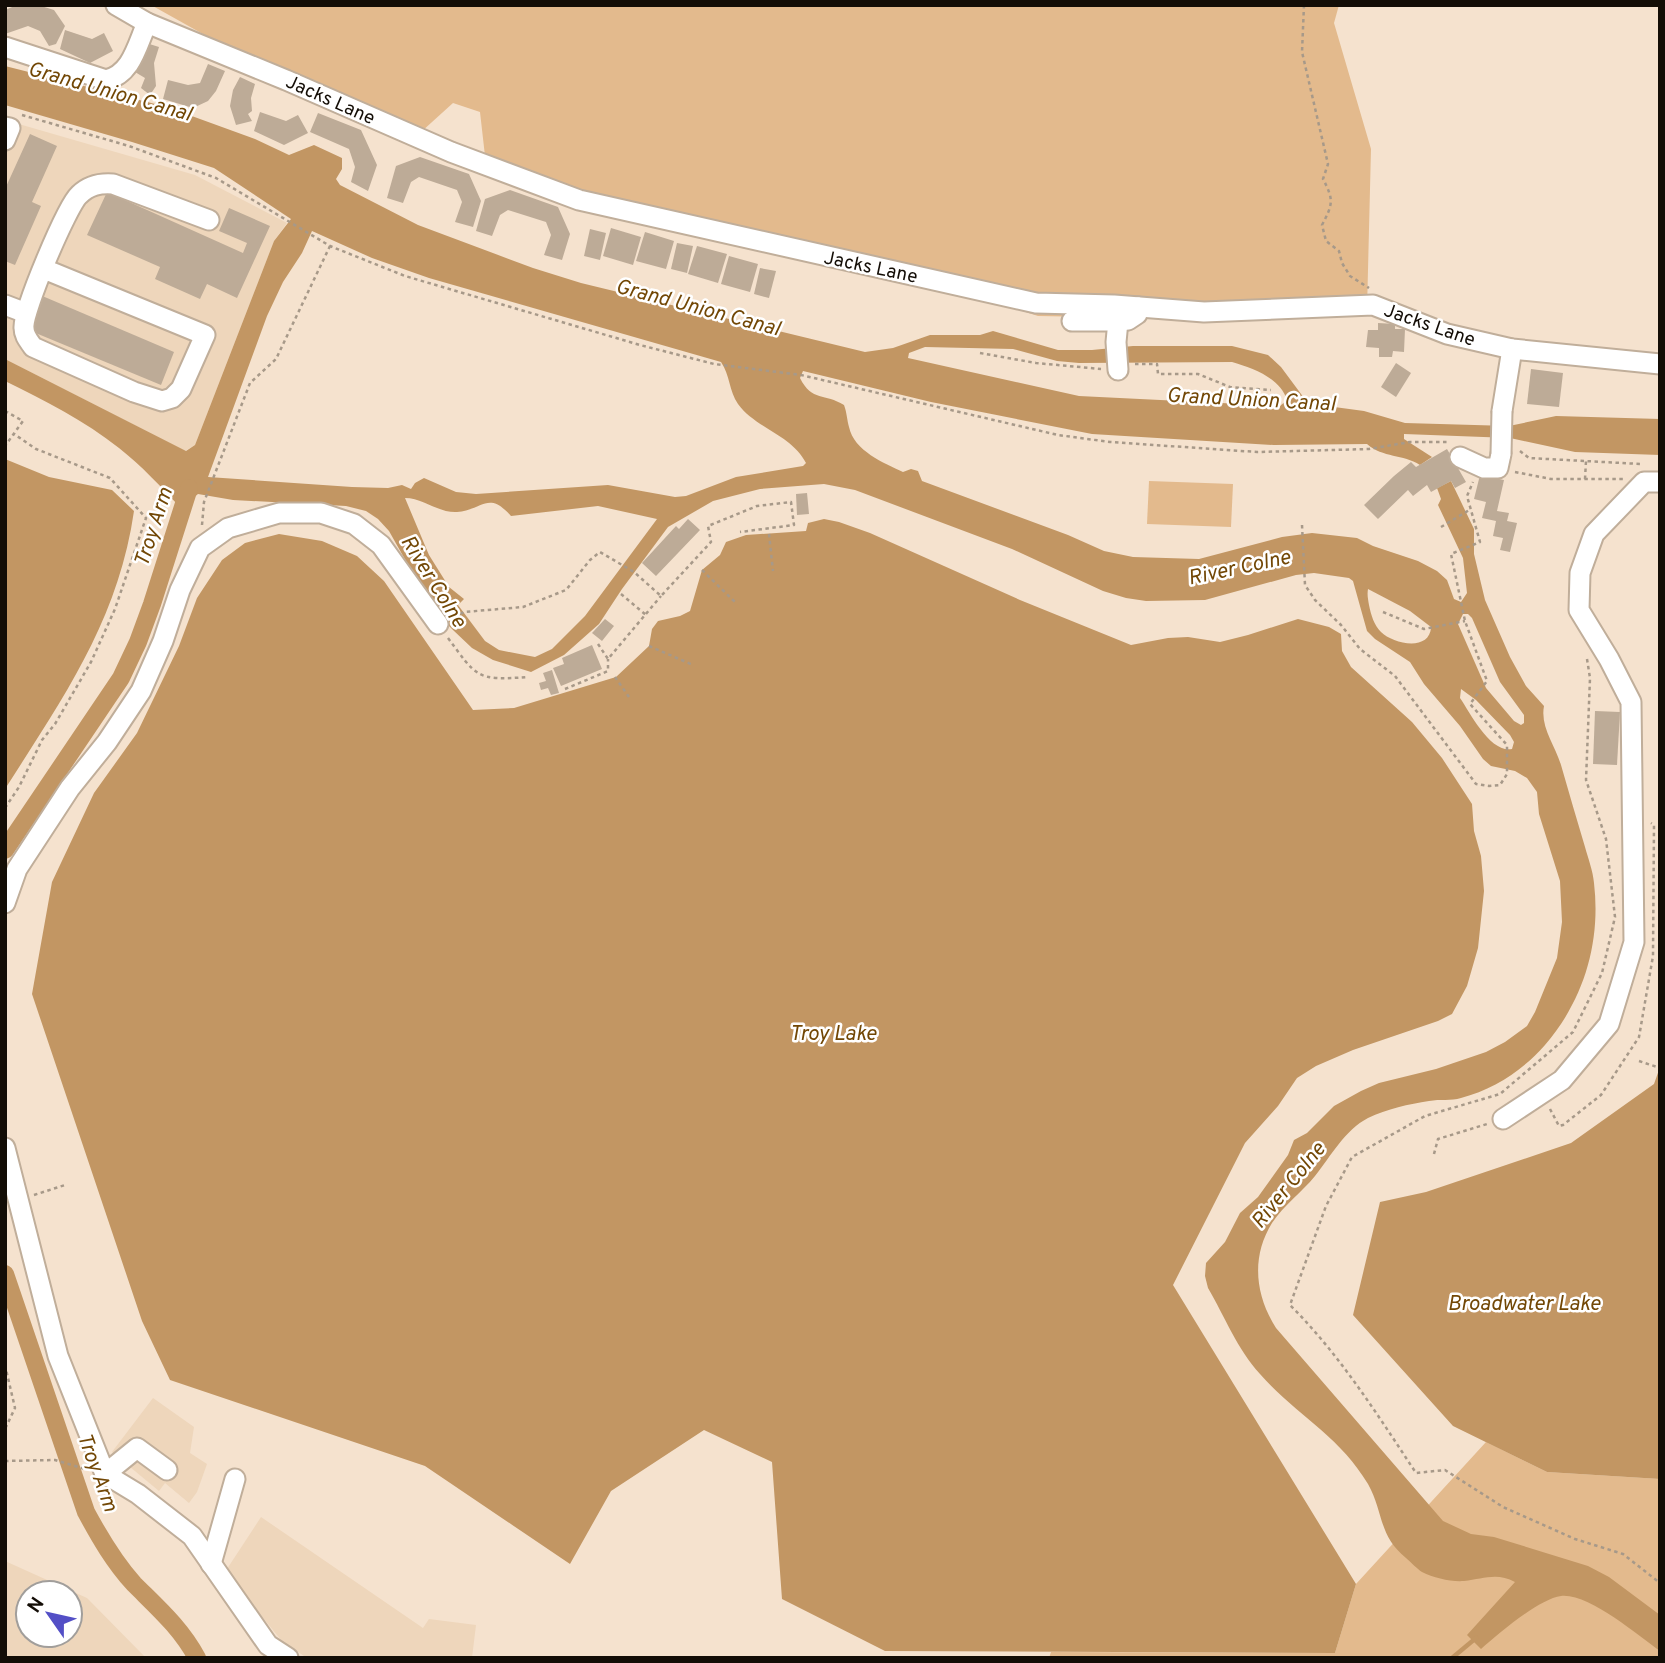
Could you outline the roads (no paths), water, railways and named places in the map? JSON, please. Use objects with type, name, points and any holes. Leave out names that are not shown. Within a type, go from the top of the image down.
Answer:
[{"type":"street","name":"Jacks Lane","points":[[116,5],[146,23],[451,152],[579,200],[1036,303],[1204,312],[1373,305],[1447,334],[1512,349],[1660,365]]},
{"type":"street","points":[[5,47],[106,80],[121,75],[128,67],[146,23]]},
{"type":"street","points":[[5,140],[12,120]]},
{"type":"street","points":[[44,269],[205,335],[181,389],[173,398],[162,401],[134,392],[33,347],[23,327],[26,313],[69,207],[78,195],[89,187],[101,183],[113,184],[209,220]]},
{"type":"street","points":[[5,305],[26,313]]},
{"type":"street","points":[[1072,321],[1128,320],[1138,314],[1138,307]]},
{"type":"street","points":[[1118,321],[1118,366]]},
{"type":"street","points":[[1458,450],[1493,463],[1512,349]]},
{"type":"street","points":[[1503,1119],[1562,1080],[1609,1024],[1634,942],[1631,702],[1609,659],[1578,610],[1580,573],[1594,534],[1650,476]]},
{"type":"street","points":[[5,903],[17,869],[70,788],[107,742],[141,691],[163,641],[180,590],[200,548],[228,528],[279,513],[321,513],[354,524],[382,545],[438,624]]},
{"type":"street","points":[[5,1148],[58,1356],[106,1474],[138,1494],[191,1536],[268,1645],[288,1658]]},
{"type":"street","points":[[106,1474],[137,1448],[167,1470]]},
{"type":"street","points":[[211,1564],[235,1479]]},
{"type":"water","name":"River Colne","points":[[5,66],[167,107],[255,139],[289,155],[314,145],[342,158],[342,169],[336,179],[340,185],[418,225],[581,283],[865,352],[893,348],[930,335],[980,335],[993,331],[1058,350],[1133,346],[1232,346],[1268,355],[1312,404],[1364,411],[1405,423],[1509,426],[1556,416],[1660,419],[1660,455],[1575,452],[1510,438],[1404,434],[1404,439],[1432,457],[1420,465],[1380,452],[1367,444],[1274,445],[1092,434],[931,402],[803,371],[800,378],[809,391],[844,405],[849,427],[857,443],[879,460],[903,472],[911,469],[918,471],[922,481],[1104,551],[1133,557],[1199,559],[1282,537],[1312,533],[1357,538],[1437,571],[1447,580],[1454,599],[1461,602],[1467,593],[1463,558],[1438,505],[1441,499],[1437,488],[1451,481],[1474,529],[1474,554],[1485,600],[1526,686],[1544,706],[1546,729],[1561,765],[1593,874],[1596,905],[1592,948],[1579,990],[1559,1028],[1517,1071],[1485,1090],[1461,1098],[1433,1100],[1390,1109],[1368,1118],[1345,1136],[1315,1176],[1272,1223],[1265,1236],[1258,1262],[1260,1289],[1276,1328],[1443,1521],[1471,1534],[1494,1537],[1588,1566],[1609,1577],[1660,1615],[1660,1651],[1599,1608],[1585,1601],[1561,1596],[1531,1610],[1481,1649],[1467,1635],[1515,1582],[1496,1577],[1459,1581],[1437,1578],[1420,1571],[1397,1549],[1390,1541],[1373,1495],[1357,1467],[1331,1438],[1274,1388],[1252,1364],[1208,1288],[1206,1263],[1225,1242],[1240,1213],[1258,1197],[1288,1155],[1294,1140],[1307,1133],[1334,1106],[1361,1091],[1379,1083],[1436,1069],[1486,1052],[1505,1042],[1527,1026],[1557,958],[1562,922],[1560,881],[1539,814],[1537,792],[1527,778],[1515,771],[1491,766],[1483,759],[1410,662],[1367,631],[1353,581],[1349,578],[1314,573],[1296,575],[1205,600],[1146,601],[1126,598],[1103,591],[1012,549],[855,490],[824,484],[760,489],[713,501],[668,527],[599,624],[564,655],[531,672],[493,660],[472,648],[434,611],[389,531],[366,511],[346,506],[233,500],[198,494],[181,508],[136,462],[106,438],[5,381],[5,359],[186,451],[195,445],[274,241],[291,219],[214,168],[5,105]],"holes":[[[312,231],[372,258],[429,278],[721,362],[738,404],[754,419],[792,445],[806,463],[803,466],[736,477],[686,496],[675,497],[608,485],[476,494],[456,492],[424,478],[411,489],[402,485],[388,488],[352,487],[208,477],[267,316],[283,282],[302,253]],[[925,347],[1013,349],[1057,361],[1079,363],[1232,362],[1272,380],[1287,400],[1280,406],[1079,396],[908,358],[909,353]],[[405,498],[450,512],[466,511],[491,503],[497,504],[511,516],[598,506],[657,519],[585,616],[552,649],[535,657],[499,650],[485,641],[458,605],[464,599],[449,587],[429,555]],[[1368,589],[1410,611],[1431,627],[1429,635],[1418,643],[1394,640],[1379,629],[1369,605]],[[1463,614],[1472,618],[1500,682],[1524,715],[1524,723],[1521,725],[1514,721],[1486,688],[1458,624]],[[1461,689],[1476,700],[1510,735],[1514,742],[1512,749],[1496,745],[1475,722],[1460,698]]]},
{"type":"water","points":[[5,459],[49,477],[112,490],[134,511],[126,551],[101,623],[67,690],[5,789]]},
{"type":"water","name":"Troy Lake","points":[[824,519],[870,533],[1020,600],[1131,645],[1188,637],[1220,642],[1298,619],[1329,627],[1341,634],[1342,651],[1351,667],[1412,722],[1442,758],[1472,804],[1484,891],[1478,948],[1467,986],[1452,1014],[1353,1050],[1316,1066],[1297,1078],[1278,1106],[1245,1143],[1173,1285],[1356,1584],[1335,1653],[885,1651],[782,1599],[772,1462],[704,1430],[611,1491],[570,1564],[425,1466],[170,1380],[142,1321],[32,994],[52,882],[94,793],[137,733],[179,646],[197,598],[222,560],[245,543],[279,534],[322,541],[357,556],[384,581],[473,710],[514,708],[616,677],[649,646],[652,629],[658,621],[690,611],[702,570],[720,555],[726,542],[746,535],[806,531],[808,523]]},
{"type":"water","name":"Broadwater Lake","points":[[1660,1067],[1660,1479],[1547,1472],[1453,1426],[1353,1315],[1380,1202],[1426,1192],[1571,1143],[1654,1084]]},
{"type":"waterway","name":"Troy Arm","points":[[5,850],[121,678],[152,604],[189,488]]},
{"type":"waterway","name":"Troy Arm","points":[[5,1274],[86,1512],[120,1567],[176,1628],[197,1658]]},
{"type":"waterway","points":[[1452,1658],[1476,1638]]},
{"type":"water label","name":"Grand Union Canal","points":[[110,91]]},
{"type":"water label","name":"Grand Union Canal","points":[[698,307]]},
{"type":"water label","name":"Grand Union Canal","points":[[1251,399]]}]
